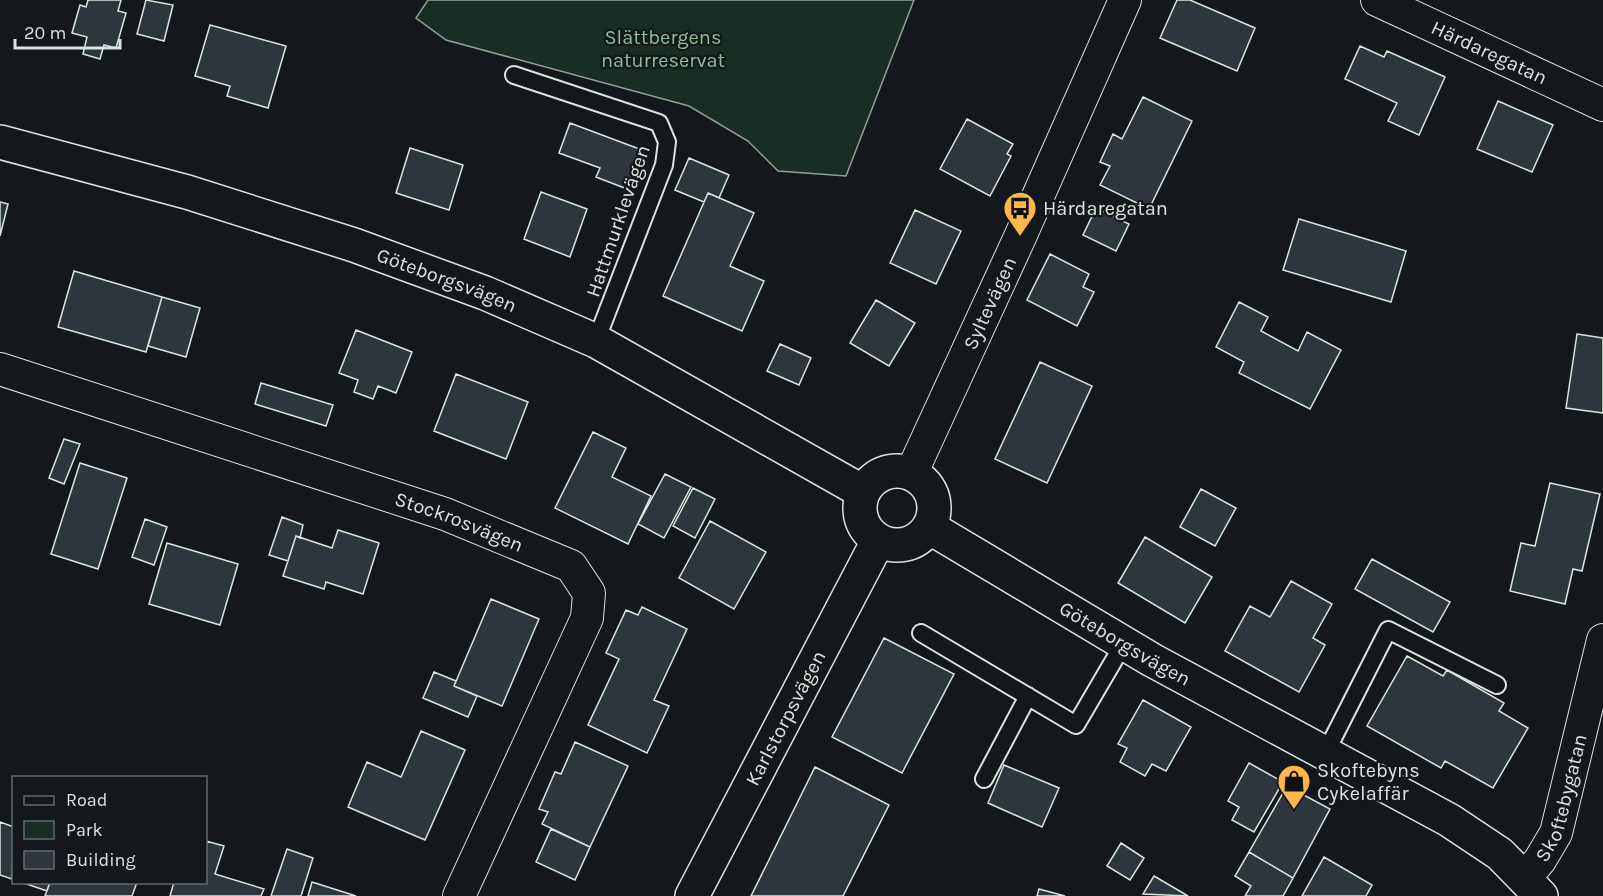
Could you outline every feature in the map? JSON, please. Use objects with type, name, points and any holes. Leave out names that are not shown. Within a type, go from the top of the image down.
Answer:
[{"type":"street","name":"Syltevägen","points":[[911,474],[1020,237],[1125,0]]},
{"type":"street","name":"Härdaregatan","points":[[1377,0],[1603,105]]},
{"type":"street","name":"Göteborgsvägen","points":[[0,142],[187,192],[354,245],[485,293],[596,341],[863,492]]},
{"type":"street","name":"Stockrosvägen","points":[[0,369],[445,514],[572,566],[589,593],[587,618],[459,896]]},
{"type":"street","points":[[886,472],[911,474],[919,478],[930,492],[934,510],[929,527],[923,535],[907,545],[887,545],[867,532],[861,519],[859,506],[863,492],[870,482],[886,472]]},
{"type":"street","name":"Göteborgsvägen","points":[[929,527],[1124,643],[1449,820],[1500,854],[1533,887]]},
{"type":"street","name":"Karlstorpsvägen","points":[[692,896],[878,541]]},
{"type":"street","name":"Skoftebygatan","points":[[1533,887],[1540,860],[1557,833],[1603,640]]},
{"type":"lane","name":"Hattmurklevägen","points":[[514,75],[659,123],[667,142],[664,165],[596,341]]},
{"type":"lane","points":[[1325,754],[1388,630],[1497,686]]},
{"type":"lane","points":[[921,633],[1076,725],[1124,643]]},
{"type":"lane","points":[[984,779],[1028,696]]},
{"type":"green space","name":"Slättbergens naturreservat","points":[[428,0],[914,0],[846,176],[778,171],[748,141],[689,106],[446,40],[416,18]]},
{"type":"building","points":[[88,0],[121,0],[118,11],[126,13],[116,48],[104,45],[100,59],[83,54],[87,37],[72,33],[80,5],[86,7]]},
{"type":"building","points":[[146,0],[173,5],[164,41],[137,34]]},
{"type":"building","points":[[1177,0],[1190,0],[1255,28],[1237,71],[1160,38]]},
{"type":"building","points":[[210,25],[286,46],[268,108],[227,96],[230,86],[195,76]]},
{"type":"building","points":[[1360,46],[1384,57],[1387,51],[1445,77],[1419,135],[1388,121],[1397,103],[1345,79]]},
{"type":"building","points":[[1143,97],[1192,121],[1149,209],[1100,185],[1110,166],[1100,162],[1113,134],[1122,139]]},
{"type":"building","points":[[1498,101],[1553,125],[1532,172],[1477,149]]},
{"type":"building","points":[[967,119],[1013,144],[1007,154],[1011,156],[990,196],[940,169]]},
{"type":"building","points":[[570,123],[642,150],[627,189],[596,177],[600,168],[559,153]]},
{"type":"building","points":[[410,148],[463,165],[449,210],[396,193]]},
{"type":"building","points":[[689,158],[729,175],[719,198],[708,193],[704,202],[675,190]]},
{"type":"building","points":[[541,192],[587,209],[570,257],[524,239]]},
{"type":"building","points":[[708,193],[754,213],[730,266],[764,281],[742,331],[663,296]]},
{"type":"building","points":[[0,202],[8,204],[0,236]]},
{"type":"building","points":[[1096,208],[1129,224],[1116,251],[1083,235]]},
{"type":"building","points":[[915,210],[961,231],[936,284],[890,263]]},
{"type":"building","points":[[1299,219],[1406,251],[1391,302],[1283,270]]},
{"type":"building","points":[[1050,254],[1089,274],[1083,287],[1094,292],[1077,326],[1027,300]]},
{"type":"building","points":[[74,271],[162,297],[146,352],[58,327]]},
{"type":"building","points":[[162,297],[200,308],[186,357],[148,346]]},
{"type":"building","points":[[876,300],[915,323],[889,366],[850,343]]},
{"type":"building","points":[[1239,302],[1268,317],[1261,331],[1298,351],[1307,332],[1341,350],[1310,409],[1239,373],[1244,362],[1216,347]]},
{"type":"building","points":[[356,330],[412,352],[396,393],[378,386],[373,399],[354,392],[358,380],[339,373]]},
{"type":"building","points":[[1577,334],[1603,338],[1603,413],[1566,408]]},
{"type":"building","points":[[780,344],[811,358],[799,385],[767,371]]},
{"type":"building","points":[[1040,362],[1092,386],[1047,483],[995,459]]},
{"type":"building","points":[[456,374],[528,402],[506,459],[434,431]]},
{"type":"building","points":[[261,383],[333,405],[326,426],[255,404]]},
{"type":"building","points":[[593,432],[626,448],[612,477],[651,496],[628,544],[555,508]]},
{"type":"building","points":[[64,439],[80,444],[64,484],[49,478]]},
{"type":"building","points":[[80,463],[127,478],[98,569],[51,554]]},
{"type":"building","points":[[665,474],[691,487],[664,538],[638,524]]},
{"type":"building","points":[[1550,483],[1600,494],[1582,571],[1573,569],[1565,604],[1510,591],[1521,543],[1535,546]]},
{"type":"building","points":[[693,488],[715,499],[695,538],[673,526]]},
{"type":"building","points":[[1201,489],[1236,508],[1215,546],[1180,527]]},
{"type":"building","points":[[282,517],[303,525],[300,538],[296,536],[288,561],[269,555]]},
{"type":"building","points":[[145,519],[167,527],[154,565],[132,557]]},
{"type":"building","points":[[710,521],[766,552],[734,609],[679,578]]},
{"type":"building","points":[[338,530],[379,543],[363,594],[326,582],[324,589],[283,576],[296,536],[332,548]]},
{"type":"building","points":[[1145,537],[1212,577],[1185,623],[1118,583]]},
{"type":"building","points":[[167,543],[238,564],[220,625],[149,604]]},
{"type":"building","points":[[1372,559],[1450,602],[1433,632],[1355,589]]},
{"type":"building","points":[[1291,581],[1332,604],[1313,638],[1325,645],[1299,692],[1225,651],[1250,606],[1270,617]]},
{"type":"building","points":[[491,599],[539,619],[502,706],[454,686]]},
{"type":"building","points":[[642,607],[687,629],[654,700],[669,706],[647,753],[588,725],[619,659],[606,653],[626,610],[638,615]]},
{"type":"building","points":[[884,638],[954,674],[902,773],[832,737]]},
{"type":"building","points":[[1407,656],[1443,676],[1447,670],[1504,703],[1499,711],[1528,728],[1493,788],[1445,761],[1441,768],[1367,726]]},
{"type":"building","points":[[434,672],[456,681],[454,686],[477,696],[468,717],[423,698]]},
{"type":"building","points":[[1143,700],[1191,727],[1166,771],[1152,764],[1145,776],[1120,762],[1127,748],[1118,744]]},
{"type":"building","points":[[421,731],[465,750],[425,840],[348,807],[367,762],[401,777]]},
{"type":"building","points":[[575,742],[628,766],[590,847],[542,824],[548,812],[539,809],[555,772],[561,774]]},
{"type":"building","points":[[1249,763],[1283,782],[1254,832],[1232,820],[1239,807],[1228,801]]},
{"type":"building","points":[[1004,765],[1059,788],[1042,827],[988,803]]},
{"type":"building","points":[[815,767],[889,805],[843,896],[751,896]]},
{"type":"building","points":[[1287,786],[1330,809],[1293,878],[1249,852]]},
{"type":"building","points":[[0,822],[12,826],[12,879],[0,875]]},
{"type":"building","points":[[551,829],[590,847],[575,880],[536,862]]},
{"type":"building","points":[[207,841],[224,846],[215,874],[264,889],[261,896],[170,896],[173,884],[207,884]]},
{"type":"building","points":[[1121,843],[1144,858],[1130,880],[1107,866]]},
{"type":"building","points":[[287,849],[313,858],[301,896],[271,896]]},
{"type":"building","points":[[1249,852],[1293,878],[1283,896],[1245,896],[1251,886],[1235,876]]},
{"type":"building","points":[[1324,857],[1372,885],[1366,896],[1302,896]]},
{"type":"building","points":[[1154,876],[1188,896],[1143,894]]},
{"type":"building","points":[[312,882],[356,896],[308,896]]},
{"type":"building","points":[[27,884],[49,884],[47,891]]},
{"type":"building","points":[[49,884],[136,884],[132,896],[45,896]]},
{"type":"building","points":[[1039,889],[1065,896],[1037,896]]},
{"type":"place","name":"Härdaregatan","points":[[1020,237]]},
{"type":"place","name":"Skoftebyns Cykelaffär","points":[[1294,810]]}]
